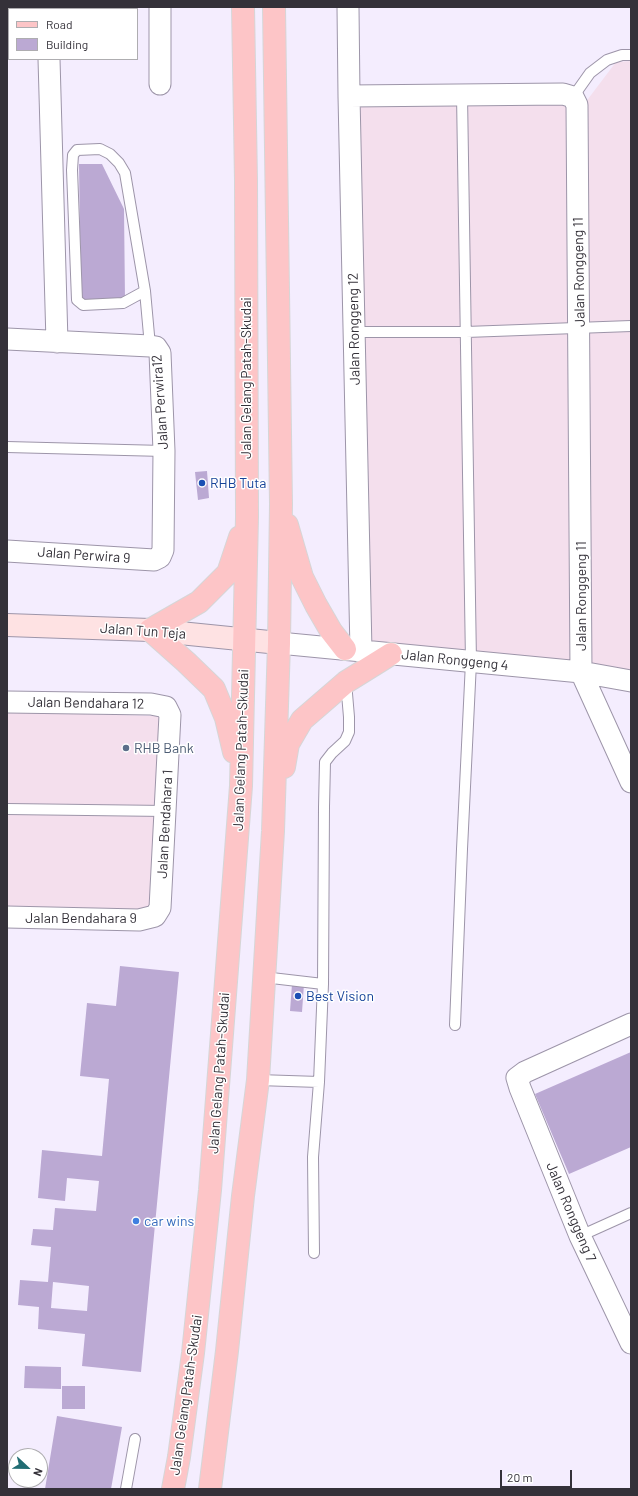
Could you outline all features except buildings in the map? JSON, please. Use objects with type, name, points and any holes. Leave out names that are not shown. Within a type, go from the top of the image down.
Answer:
[{"type":"main road","name":"Jalan Gelang Patah-Skudai","points":[[173,1489],[179,1457],[193,1353],[210,1190],[241,786],[247,516],[246,181],[243,7]]},
{"type":"main road","points":[[210,1489],[227,1351],[243,1196],[258,1080],[273,831],[279,643],[281,504],[274,7]]},
{"type":"main road","points":[[281,504],[302,577],[331,631],[353,650]]},
{"type":"main road","points":[[241,786],[226,718],[214,688],[150,630],[199,602],[228,573],[247,516]]},
{"type":"main road","points":[[273,831],[288,744],[302,720],[346,682],[391,654]]},
{"type":"street","points":[[160,7],[160,84]]},
{"type":"street","name":"Jalan Ronggeng 12","points":[[348,7],[354,332],[353,650]]},
{"type":"street","points":[[49,60],[57,342]]},
{"type":"street","points":[[349,96],[563,94],[573,97]]},
{"type":"street","name":"Jalan Ronggeng 11","points":[[573,97],[577,105],[580,327],[581,672]]},
{"type":"street","name":"Jalan Perwira12","points":[[7,339],[156,347],[160,353],[164,451],[163,550],[160,557]]},
{"type":"street","name":"Jalan Perwira 9","points":[[7,551],[154,560],[160,557]]},
{"type":"street","name":"Jalan Tun Teja","points":[[7,625],[150,630],[279,643]]},
{"type":"street","name":"Jalan Ronggeng 4","points":[[279,643],[581,672],[631,681]]},
{"type":"street","points":[[581,672],[631,782]]},
{"type":"street","name":"Jalan Bendahara 12","points":[[7,702],[151,704],[166,707]]},
{"type":"street","name":"Jalan Bendahara 1","points":[[155,916],[160,908],[166,811],[170,715],[166,707]]},
{"type":"street","name":"Jalan Bendahara 9","points":[[7,917],[139,920],[155,916]]},
{"type":"street","name":"Jalan Ronggeng 7","points":[[631,1024],[525,1072],[517,1078],[580,1236],[631,1343]]},
{"type":"lane","points":[[573,97],[590,73],[607,60],[622,55],[631,55]]},
{"type":"lane","points":[[455,1025],[471,662],[462,95]]},
{"type":"lane","points":[[145,291],[124,303],[83,305],[77,300],[72,170],[73,155],[77,150],[100,148],[110,154],[119,163],[125,173],[145,291],[150,346]]},
{"type":"lane","points":[[354,332],[466,332],[631,326]]},
{"type":"lane","points":[[7,447],[164,451]]},
{"type":"lane","points":[[314,1253],[314,1157],[323,984],[325,762],[345,741],[349,732],[346,682]]},
{"type":"lane","points":[[7,809],[166,811]]},
{"type":"lane","points":[[264,977],[323,984]]},
{"type":"lane","points":[[258,1080],[319,1082]]},
{"type":"lane","points":[[580,1236],[631,1213]]},
{"type":"lane","points":[[126,1489],[135,1439]]},
{"type":"shaded area","points":[[631,61],[631,672],[370,644],[357,104],[585,103],[616,62]]},
{"type":"shaded area","points":[[7,712],[161,716],[152,905],[134,912],[7,909]]},
{"type":"place","name":"RHB Tuta","points":[[202,483]]},
{"type":"place","name":"RHB Bank","points":[[126,748]]},
{"type":"place","name":"Best Vision","points":[[298,996]]},
{"type":"place","name":"car wins","points":[[136,1221]]}]
